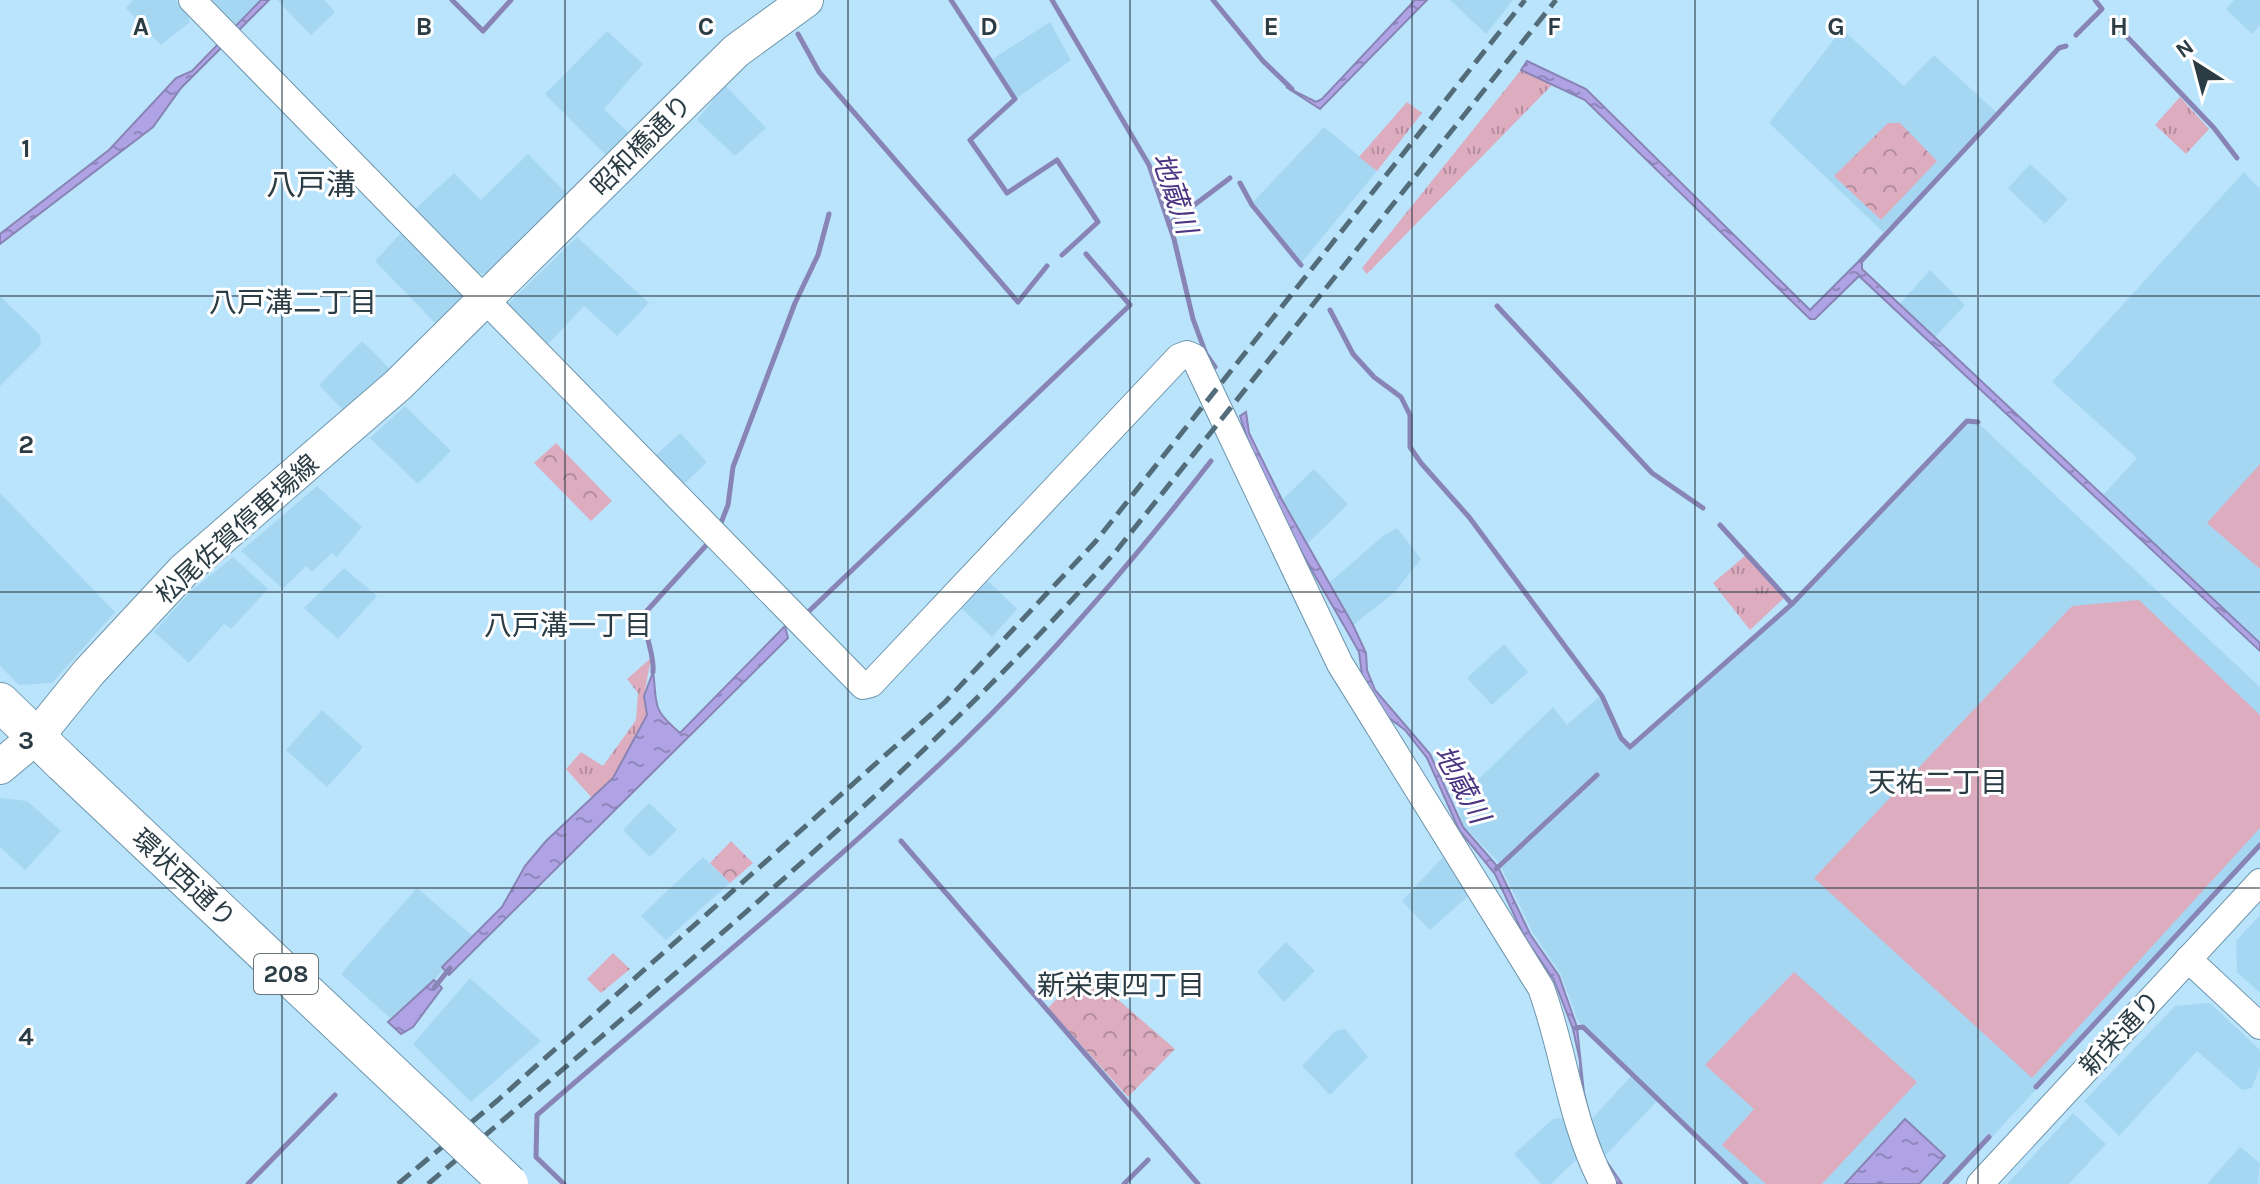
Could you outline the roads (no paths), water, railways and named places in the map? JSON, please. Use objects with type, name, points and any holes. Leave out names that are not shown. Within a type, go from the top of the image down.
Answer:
[{"type":"highway","name":"環状西通り","points":[[0,702],[14,745],[57,769],[509,1184]]},
{"type":"highway","name":"環状西通り","points":[[57,769],[481,1184]]},
{"type":"main road","name":"昭和橋通り","points":[[484,299],[736,51],[806,0]]},
{"type":"main road","name":"松尾佐賀停車場線","points":[[14,745],[89,672],[184,570],[398,385],[484,299]]},
{"type":"street","points":[[192,0],[863,686],[871,684],[1179,357],[1187,354],[1194,357],[1340,664],[1541,988],[1557,1031],[1569,1101],[1603,1184]]},
{"type":"street","name":"新栄通り","points":[[1980,1184],[2260,882]]},
{"type":"street","points":[[2188,959],[2260,1026]]},
{"type":"water","points":[[261,0],[269,0],[181,88],[153,127],[0,244],[0,234],[109,150],[176,78],[192,71]]},
{"type":"water","points":[[1415,0],[1427,0],[1320,109],[1286,87],[1316,102],[1322,99]]},
{"type":"water","points":[[1527,61],[1586,89],[1810,310],[1862,258],[1862,269],[2260,643],[2260,651],[1859,276],[1815,319],[1810,319],[1585,100],[1521,70]]},
{"type":"water","points":[[1246,412],[1249,433],[1282,500],[1366,653],[1367,670],[1375,690],[1430,754],[1463,827],[1498,867],[1530,934],[1559,976],[1577,1027],[1584,1093],[1591,1121],[1605,1159],[1622,1184],[1617,1184],[1602,1159],[1581,1094],[1580,1061],[1573,1029],[1554,980],[1525,938],[1495,874],[1459,830],[1427,758],[1405,730],[1385,715],[1362,675],[1359,652],[1293,537],[1263,477],[1240,416]]},
{"type":"water","points":[[785,626],[788,638],[449,975],[442,967],[502,907],[525,866],[546,841],[613,778],[647,715],[644,696],[653,672],[657,706],[680,733]]},
{"type":"water","points":[[434,980],[442,988],[413,1027],[401,1034],[388,1022]]},
{"type":"water","points":[[1905,1119],[1945,1156],[1919,1184],[1845,1184]]},
{"type":"waterway","points":[[452,0],[483,31],[511,0]]},
{"type":"waterway","points":[[951,0],[1015,99],[970,140],[1007,193],[1057,160],[1098,222],[1062,255]]},
{"type":"waterway","name":"地蔵川","points":[[1052,0],[1149,165],[1174,239],[1193,319],[1206,354],[1215,367]]},
{"type":"waterway","points":[[1213,0],[1263,61],[1292,89]]},
{"type":"waterway","points":[[2076,35],[2102,9],[2095,0]]},
{"type":"waterway","points":[[2111,20],[2214,128],[2237,158]]},
{"type":"waterway","points":[[798,34],[819,72],[1018,302],[1047,266]]},
{"type":"waterway","points":[[1861,261],[2059,48],[2066,46]]},
{"type":"waterway","points":[[1169,224],[1230,178]]},
{"type":"waterway","points":[[1240,183],[1252,205],[1301,265]]},
{"type":"waterway","points":[[719,528],[728,505],[733,467],[795,303],[818,255],[829,214]]},
{"type":"waterway","points":[[806,614],[1130,305],[1086,254]]},
{"type":"waterway","points":[[1497,306],[1652,473],[1703,508]]},
{"type":"waterway","points":[[1330,310],[1353,354],[1374,377],[1401,397],[1410,415],[1410,447],[1469,517],[1602,696],[1621,738],[1630,747],[1792,604],[1967,421],[1978,422]]},
{"type":"waterway","points":[[564,1184],[536,1157],[537,1115],[805,885],[962,743],[1091,606],[1211,461]]},
{"type":"waterway","points":[[1720,525],[1792,604]]},
{"type":"waterway","points":[[653,672],[644,614],[711,540]]},
{"type":"waterway","points":[[1496,869],[1597,775]]},
{"type":"waterway","points":[[901,841],[1198,1184]]},
{"type":"waterway","points":[[2036,1087],[2260,845]]},
{"type":"waterway","points":[[434,988],[450,968]]},
{"type":"waterway","points":[[1575,1028],[1583,1027],[1746,1184]]},
{"type":"waterway","points":[[248,1184],[335,1095]]},
{"type":"waterway","points":[[1945,1184],[1989,1137]]},
{"type":"waterway","points":[[1124,1184],[1148,1160]]},
{"type":"railway","points":[[398,1184],[498,1100],[945,702],[1096,541],[1525,0]]},
{"type":"railway","points":[[428,1184],[784,879],[871,800],[1038,636],[1117,550],[1556,0]]},
{"type":"district","name":"八戸溝","points":[[311,185]]},
{"type":"district","name":"八戸溝二丁目","points":[[293,302]]},
{"type":"district","name":"八戸溝一丁目","points":[[568,625]]},
{"type":"district","name":"天祐二丁目","points":[[1938,782]]},
{"type":"district","name":"新栄東四丁目","points":[[1121,985]]}]
